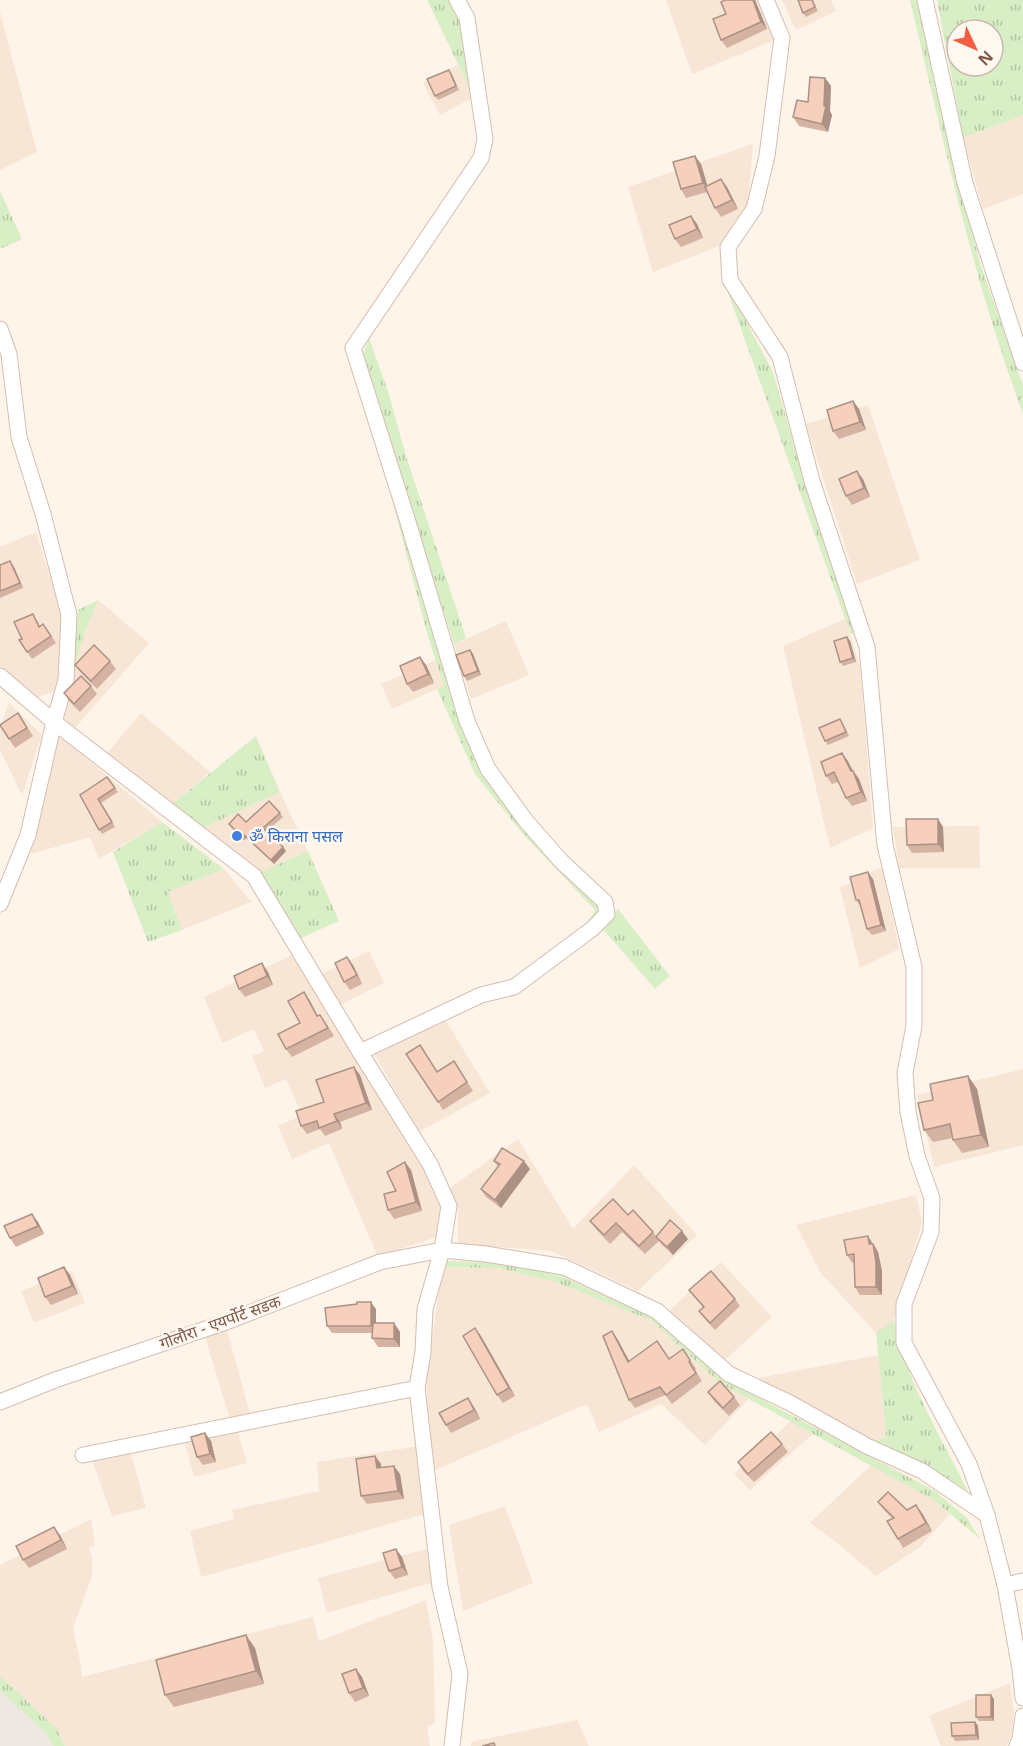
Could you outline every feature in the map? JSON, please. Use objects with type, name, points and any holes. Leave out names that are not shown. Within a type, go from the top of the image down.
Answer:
[{"type":"street","points":[[360,1052],[481,995],[514,987],[592,929],[607,914],[605,902],[561,861],[526,821],[488,769],[467,721],[353,348],[480,158],[485,139],[479,95],[467,18],[457,0]]},
{"type":"street","points":[[766,0],[782,38],[767,156],[754,209],[728,247],[730,280],[780,357],[812,481],[867,647],[885,845],[914,967],[914,1026],[905,1073],[908,1112],[917,1156],[932,1198],[931,1232],[904,1304],[904,1343],[969,1464],[987,1515],[1005,1585],[1023,1698]]},
{"type":"street","points":[[925,0],[965,183],[1023,363]]},
{"type":"street","points":[[0,329],[9,354],[19,437],[43,514],[69,615],[66,680],[28,835],[0,904]]},
{"type":"street","points":[[0,676],[54,722],[254,876],[430,1164],[449,1206],[442,1250],[425,1309],[423,1352],[417,1388],[441,1587],[460,1674],[452,1746]]},
{"type":"street","name":"गोलौरा - एयर्पोर्ट सडक","points":[[0,1402],[55,1380],[226,1322],[380,1262],[442,1250],[486,1254],[564,1267],[657,1311],[729,1374],[790,1403],[867,1446],[922,1471],[987,1515]]},
{"type":"street","points":[[83,1455],[417,1388]]},
{"type":"street","points":[[1005,1585],[1023,1581]]},
{"type":"street","points":[[1017,1746],[1023,1716]]},
{"type":"shaded area","points":[[666,0],[758,0],[775,40],[692,74]]},
{"type":"shaded area","points":[[782,0],[831,0],[836,11],[796,30]]},
{"type":"shaded area","points":[[0,12],[37,152],[0,170]]},
{"type":"shaded area","points":[[459,64],[474,97],[440,115],[423,83]]},
{"type":"shaded area","points":[[1023,115],[1023,194],[983,209],[963,138]]},
{"type":"shaded area","points":[[753,144],[748,203],[719,246],[653,272],[628,187]]},
{"type":"shaded area","points":[[868,405],[920,560],[857,584],[806,424]]},
{"type":"shaded area","points":[[36,532],[63,620],[56,691],[35,698],[0,666],[0,547]]},
{"type":"shaded area","points":[[98,600],[149,643],[75,728],[62,718],[84,634]]},
{"type":"shaded area","points":[[845,619],[860,666],[873,828],[830,848],[783,646]]},
{"type":"shaded area","points":[[506,621],[529,675],[471,699],[454,644]]},
{"type":"shaded area","points":[[436,660],[444,686],[392,709],[381,684]]},
{"type":"shaded area","points":[[9,703],[42,735],[22,795],[0,750],[0,728]]},
{"type":"shaded area","points":[[141,713],[210,772],[171,805],[106,754]]},
{"type":"shaded area","points":[[59,735],[162,822],[99,859],[90,837],[31,854],[36,813]]},
{"type":"shaded area","points":[[280,792],[308,851],[261,872],[203,828]]},
{"type":"shaded area","points":[[979,826],[980,868],[899,868],[893,827]]},
{"type":"shaded area","points":[[882,867],[899,949],[860,968],[840,888]]},
{"type":"shaded area","points":[[224,869],[251,902],[182,930],[168,892]]},
{"type":"shaded area","points":[[369,951],[384,983],[340,1005],[322,974]]},
{"type":"shaded area","points":[[294,954],[425,1168],[441,1204],[439,1236],[378,1257],[329,1143],[292,1159],[278,1126],[302,1115],[286,1079],[265,1088],[252,1056],[264,1051],[254,1029],[222,1043],[204,997]]},
{"type":"shaded area","points":[[444,1018],[490,1093],[419,1132],[375,1055]]},
{"type":"shaded area","points":[[1023,1069],[1023,1145],[934,1167],[917,1095]]},
{"type":"shaded area","points":[[518,1139],[573,1229],[634,1165],[697,1235],[638,1291],[551,1251],[458,1244],[458,1209],[450,1188]]},
{"type":"shaded area","points":[[916,1195],[922,1222],[894,1320],[876,1333],[820,1272],[796,1225]]},
{"type":"shaded area","points":[[721,1262],[772,1317],[725,1360],[669,1311]]},
{"type":"shaded area","points":[[442,1267],[498,1268],[557,1282],[652,1321],[714,1378],[749,1399],[705,1445],[661,1404],[599,1432],[587,1404],[435,1470],[426,1384]]},
{"type":"shaded area","points":[[72,1271],[85,1303],[34,1323],[21,1291]]},
{"type":"shaded area","points":[[227,1330],[250,1414],[230,1419],[205,1337]]},
{"type":"shaded area","points":[[878,1355],[886,1437],[870,1442],[758,1378]]},
{"type":"shaded area","points":[[791,1421],[813,1434],[750,1490],[734,1474]]},
{"type":"shaded area","points":[[237,1430],[247,1463],[194,1477],[184,1440]]},
{"type":"shaded area","points":[[419,1446],[425,1514],[201,1577],[190,1531],[234,1519],[232,1510],[319,1491],[317,1462]]},
{"type":"shaded area","points":[[130,1450],[146,1508],[112,1516],[91,1457]]},
{"type":"shaded area","points":[[871,1465],[934,1500],[950,1514],[920,1547],[876,1576],[810,1523]]},
{"type":"shaded area","points":[[505,1506],[533,1583],[463,1611],[449,1525]]},
{"type":"shaded area","points":[[91,1519],[95,1546],[89,1548],[92,1557],[92,1576],[73,1628],[82,1677],[313,1617],[319,1641],[426,1600],[433,1639],[435,1723],[427,1727],[430,1746],[65,1746],[56,1728],[0,1676],[0,1565]]},
{"type":"shaded area","points":[[430,1548],[434,1582],[327,1613],[318,1578]]},
{"type":"shaded area","points":[[1010,1683],[1014,1711],[1012,1732],[1007,1746],[941,1746],[929,1716]]},
{"type":"shaded area","points":[[0,1691],[46,1733],[53,1746],[0,1746]]},
{"type":"shaded area","points":[[577,1720],[589,1746],[471,1746],[471,1742]]},
{"type":"green space","points":[[427,0],[450,0],[462,21],[474,97]]},
{"type":"green space","points":[[910,0],[917,0],[948,141],[980,263],[1023,385],[1023,414],[974,261]]},
{"type":"green space","points":[[937,0],[1023,0],[1023,115],[963,138],[952,78],[1005,78],[1005,18],[945,18],[945,42]]},
{"type":"green space","points":[[0,191],[22,239],[0,249]]},
{"type":"green space","points":[[722,276],[773,372],[801,469],[854,633],[851,635]]},
{"type":"green space","points":[[369,338],[466,638],[454,644],[362,358]]},
{"type":"green space","points":[[393,503],[403,522],[483,771],[600,903],[601,915],[514,983],[501,986],[586,926],[595,910],[523,834],[475,774],[437,689],[444,686],[427,633]]},
{"type":"green space","points":[[98,600],[84,634],[71,682],[78,610]]},
{"type":"green space","points":[[256,736],[280,792],[203,828],[171,805]]},
{"type":"green space","points":[[162,822],[224,869],[168,892],[182,930],[148,942],[113,852]]},
{"type":"green space","points":[[308,851],[339,921],[301,938],[261,872]]},
{"type":"green space","points":[[618,909],[670,976],[655,989],[601,927]]},
{"type":"green space","points":[[446,1261],[502,1262],[561,1276],[653,1318],[731,1383],[935,1491],[967,1518],[980,1539],[934,1500],[727,1387],[714,1378],[652,1321],[556,1282],[498,1268],[442,1267]]},
{"type":"green space","points":[[894,1320],[906,1364],[915,1386],[968,1491],[927,1467],[870,1442],[886,1437],[876,1333]]},
{"type":"green space","points":[[0,1676],[56,1728],[65,1746],[53,1746],[46,1733],[0,1691]]},
{"type":"building","points":[[753,0],[761,22],[721,40],[713,19],[726,14],[721,2]]},
{"type":"building","points":[[798,0],[812,0],[815,7],[803,13]]},
{"type":"building","points":[[449,70],[456,86],[435,96],[427,79]]},
{"type":"building","points":[[810,77],[825,78],[824,106],[826,106],[822,124],[793,117],[797,100],[808,102]]},
{"type":"building","points":[[695,156],[703,183],[681,189],[673,162]]},
{"type":"building","points":[[721,179],[732,200],[715,208],[705,187]]},
{"type":"building","points":[[691,216],[697,229],[675,239],[669,225]]},
{"type":"building","points":[[853,401],[860,422],[833,431],[827,410]]},
{"type":"building","points":[[857,471],[864,488],[846,496],[839,479]]},
{"type":"building","points":[[10,561],[20,583],[0,591],[0,565]]},
{"type":"building","points":[[33,614],[39,627],[43,624],[51,636],[27,652],[19,640],[22,639],[14,622]]},
{"type":"building","points":[[847,637],[853,658],[840,662],[834,641]]},
{"type":"building","points":[[94,645],[110,661],[91,681],[75,665]]},
{"type":"building","points":[[470,650],[478,671],[464,676],[456,655]]},
{"type":"building","points":[[420,657],[428,674],[407,684],[400,666]]},
{"type":"building","points":[[81,676],[91,686],[74,704],[64,693]]},
{"type":"building","points":[[18,713],[27,728],[9,739],[0,725]]},
{"type":"building","points":[[840,719],[846,732],[825,741],[819,728]]},
{"type":"building","points":[[842,753],[853,771],[861,792],[846,798],[834,772],[826,776],[821,762]]},
{"type":"building","points":[[107,777],[115,788],[98,799],[112,822],[99,830],[80,795]]},
{"type":"building","points":[[269,801],[280,813],[263,828],[283,847],[271,860],[229,824],[238,814],[246,822]]},
{"type":"building","points":[[906,819],[938,819],[938,844],[907,845]]},
{"type":"building","points":[[868,872],[881,925],[867,929],[850,877]]},
{"type":"building","points":[[347,957],[357,975],[344,982],[335,963]]},
{"type":"building","points":[[262,963],[267,976],[239,989],[234,976]]},
{"type":"building","points":[[304,992],[317,1016],[320,1015],[328,1028],[286,1049],[278,1034],[300,1023],[288,1001]]},
{"type":"building","points":[[420,1045],[437,1072],[454,1061],[467,1082],[438,1102],[406,1054]]},
{"type":"building","points":[[354,1067],[366,1103],[334,1114],[337,1121],[319,1128],[317,1121],[301,1126],[296,1111],[324,1102],[316,1080]]},
{"type":"building","points":[[968,1076],[981,1135],[953,1140],[950,1124],[924,1130],[918,1103],[933,1100],[930,1084]]},
{"type":"building","points":[[502,1148],[524,1161],[495,1200],[481,1189],[500,1164],[494,1161]]},
{"type":"building","points":[[405,1162],[416,1202],[388,1210],[384,1194],[396,1191],[387,1172]]},
{"type":"building","points":[[613,1199],[628,1215],[633,1210],[653,1232],[639,1246],[616,1223],[604,1235],[590,1221]]},
{"type":"building","points":[[32,1214],[38,1226],[10,1238],[4,1226]]},
{"type":"building","points":[[670,1220],[682,1231],[667,1247],[656,1237]]},
{"type":"building","points":[[868,1236],[869,1244],[873,1244],[876,1263],[876,1287],[855,1287],[854,1254],[847,1255],[844,1240]]},
{"type":"building","points":[[64,1267],[72,1286],[45,1297],[38,1278]]},
{"type":"building","points":[[711,1271],[735,1299],[710,1323],[699,1311],[704,1307],[689,1290]]},
{"type":"building","points":[[357,1302],[371,1302],[371,1326],[327,1326],[325,1308],[357,1304]]},
{"type":"building","points":[[373,1323],[394,1323],[394,1339],[372,1338]]},
{"type":"building","points":[[475,1328],[509,1388],[497,1395],[463,1336]]},
{"type":"building","points":[[612,1331],[628,1362],[657,1341],[669,1359],[683,1349],[696,1373],[666,1395],[660,1387],[629,1400],[603,1336]]},
{"type":"building","points":[[720,1381],[734,1397],[723,1408],[708,1392]]},
{"type":"building","points":[[468,1398],[474,1410],[446,1425],[439,1413]]},
{"type":"building","points":[[771,1432],[782,1444],[748,1474],[738,1462]]},
{"type":"building","points":[[205,1433],[210,1454],[197,1457],[191,1437]]},
{"type":"building","points":[[375,1456],[377,1468],[394,1466],[398,1491],[361,1496],[356,1459]]},
{"type":"building","points":[[888,1492],[907,1510],[916,1505],[926,1523],[898,1539],[887,1521],[894,1518],[878,1502]]},
{"type":"building","points":[[54,1527],[61,1540],[23,1560],[16,1546]]},
{"type":"building","points":[[396,1549],[402,1567],[389,1571],[383,1553]]},
{"type":"building","points":[[246,1635],[256,1671],[165,1695],[156,1660]]},
{"type":"building","points":[[356,1669],[363,1688],[349,1693],[342,1674]]},
{"type":"building","points":[[976,1695],[991,1695],[991,1717],[976,1717]]},
{"type":"building","points":[[975,1722],[976,1735],[952,1736],[951,1723]]},
{"type":"place","name":"ॐ किराना पसल","points":[[237,836]]}]
